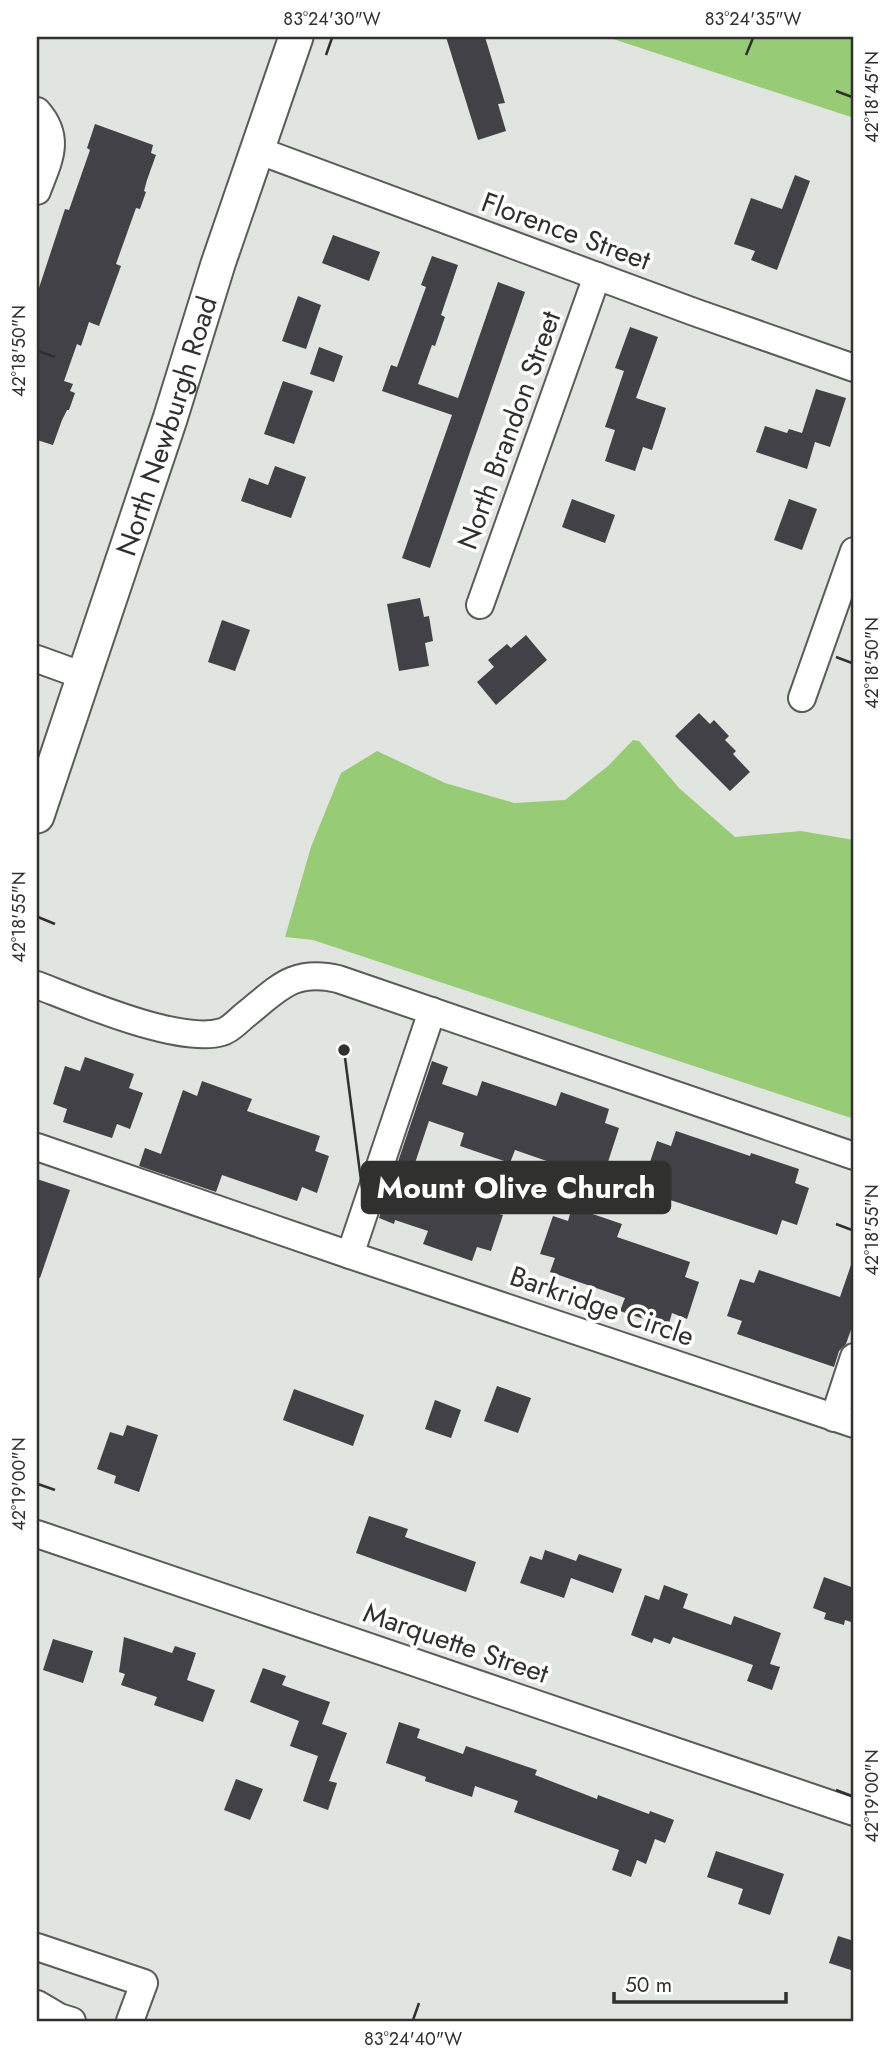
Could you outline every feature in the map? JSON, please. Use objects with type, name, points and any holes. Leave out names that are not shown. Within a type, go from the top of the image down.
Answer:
[{"type":"main road","name":"North Newburgh Road","points":[[37,816],[166,432],[218,264],[296,37]]},
{"type":"street","points":[[37,111],[50,130],[52,144],[37,191]]},
{"type":"street","name":"Florence Street","points":[[257,150],[854,368]]},
{"type":"street","name":"North Brandon Street","points":[[480,605],[597,276]]},
{"type":"street","points":[[802,698],[854,551]]},
{"type":"street","points":[[37,659],[84,676]]},
{"type":"street","points":[[37,985],[145,1025],[197,1034],[224,1032],[284,985],[301,976],[320,974],[854,1156]]},
{"type":"street","points":[[350,1255],[432,1011]]},
{"type":"street","name":"Barkridge Circle","points":[[37,1147],[844,1421],[854,1357]]},
{"type":"street","name":"Marquette Street","points":[[37,1534],[854,1812]]},
{"type":"street","points":[[37,1947],[144,1983],[130,2021]]},
{"type":"street","points":[[37,2004],[72,2021]]},
{"type":"green space","points":[[607,37],[854,37],[854,118]]},
{"type":"green space","points":[[633,740],[639,741],[679,788],[735,837],[801,831],[854,840],[854,1119],[313,940],[285,937],[311,847],[341,773],[377,751],[445,783],[514,803],[565,800],[608,766]]},
{"type":"building","points":[[446,37],[485,37],[505,103],[498,104],[506,131],[478,140]]},
{"type":"building","points":[[95,124],[153,145],[151,153],[156,155],[140,209],[136,208],[116,264],[121,266],[99,326],[89,322],[81,346],[77,344],[64,381],[73,384],[70,391],[75,393],[53,445],[37,440],[37,294],[65,209],[69,210],[90,150],[87,148]]},
{"type":"building","points":[[795,175],[810,181],[777,270],[751,260],[755,251],[734,244],[751,198],[782,209]]},
{"type":"building","points":[[333,235],[380,252],[369,281],[322,263]]},
{"type":"building","points":[[432,256],[458,265],[441,315],[445,317],[418,384],[458,398],[498,282],[525,292],[430,568],[402,558],[452,415],[382,391],[391,365],[397,367],[426,287],[421,285]]},
{"type":"building","points":[[298,296],[321,305],[306,349],[282,341]]},
{"type":"building","points":[[630,327],[658,337],[636,398],[666,408],[652,450],[643,447],[635,471],[605,461],[615,430],[605,427],[624,371],[615,368]]},
{"type":"building","points":[[319,347],[343,356],[334,382],[310,374]]},
{"type":"building","points":[[283,381],[313,391],[294,444],[264,434]]},
{"type":"building","points":[[816,389],[846,398],[830,447],[815,442],[807,469],[756,452],[765,426],[787,433],[789,429],[802,433]]},
{"type":"building","points":[[275,466],[306,477],[291,518],[241,501],[249,478],[268,485]]},
{"type":"building","points":[[572,499],[615,515],[605,543],[562,527]]},
{"type":"building","points":[[789,499],[817,509],[802,550],[774,540]]},
{"type":"building","points":[[420,598],[424,617],[429,616],[433,641],[425,643],[429,666],[399,671],[387,604]]},
{"type":"building","points":[[222,620],[250,630],[235,671],[208,662]]},
{"type":"building","points":[[526,635],[547,660],[496,705],[477,682],[494,667],[488,660],[507,644],[511,648]]},
{"type":"building","points":[[699,713],[710,724],[714,720],[729,736],[725,740],[736,751],[733,754],[750,772],[730,791],[675,736]]},
{"type":"building","points":[[85,1057],[134,1074],[129,1088],[143,1093],[130,1129],[117,1124],[112,1138],[63,1122],[67,1109],[53,1104],[65,1066],[80,1071]]},
{"type":"building","points":[[432,1061],[448,1067],[442,1084],[477,1096],[482,1081],[556,1106],[561,1092],[609,1109],[605,1123],[619,1128],[607,1165],[592,1161],[587,1175],[515,1150],[510,1163],[460,1146],[464,1133],[429,1121],[413,1169],[494,1196],[489,1211],[503,1215],[491,1251],[477,1247],[472,1261],[423,1244],[428,1231],[395,1220],[394,1224],[379,1218]]},
{"type":"building","points":[[202,1081],[252,1099],[247,1111],[320,1136],[315,1151],[329,1156],[317,1193],[302,1187],[297,1201],[222,1175],[216,1192],[139,1166],[145,1148],[161,1154],[183,1090],[197,1096]]},
{"type":"building","points":[[676,1131],[799,1169],[795,1183],[809,1188],[797,1225],[782,1220],[777,1235],[655,1195],[659,1182],[645,1177],[657,1141],[671,1146]]},
{"type":"building","points":[[37,1179],[70,1190],[40,1278],[37,1277]]},
{"type":"building","points":[[572,1207],[622,1224],[617,1237],[690,1262],[685,1277],[699,1282],[687,1319],[672,1313],[668,1327],[620,1311],[625,1298],[550,1272],[555,1258],[540,1254],[553,1216],[568,1221]]},
{"type":"building","points":[[851,1265],[854,1265],[854,1321],[834,1367],[737,1334],[742,1321],[727,1316],[740,1279],[754,1283],[759,1270],[840,1297]]},
{"type":"building","points":[[497,1386],[531,1398],[518,1433],[484,1421]]},
{"type":"building","points":[[294,1389],[364,1415],[353,1446],[283,1420]]},
{"type":"building","points":[[435,1400],[461,1410],[451,1438],[425,1429]]},
{"type":"building","points":[[127,1425],[158,1435],[139,1492],[114,1483],[116,1476],[97,1469],[110,1432],[123,1436]]},
{"type":"building","points":[[369,1516],[408,1529],[405,1537],[476,1562],[466,1592],[356,1553]]},
{"type":"building","points":[[545,1550],[576,1561],[579,1554],[622,1569],[613,1593],[571,1578],[564,1598],[520,1583],[530,1556],[542,1560]]},
{"type":"building","points":[[824,1577],[854,1588],[854,1623],[845,1620],[844,1625],[824,1619],[826,1613],[813,1608]]},
{"type":"building","points":[[664,1585],[688,1594],[683,1608],[731,1625],[734,1616],[781,1633],[770,1664],[780,1667],[772,1690],[747,1681],[753,1665],[673,1637],[670,1644],[654,1638],[652,1643],[631,1635],[645,1595],[659,1600]]},
{"type":"building","points":[[124,1637],[172,1653],[175,1646],[196,1653],[187,1680],[215,1690],[203,1722],[154,1705],[157,1697],[121,1685],[125,1674],[119,1672]]},
{"type":"building","points":[[53,1639],[93,1651],[83,1683],[43,1670]]},
{"type":"building","points":[[263,1668],[286,1676],[282,1685],[330,1702],[322,1724],[347,1733],[329,1781],[337,1783],[328,1810],[303,1801],[318,1756],[290,1746],[299,1721],[250,1702]]},
{"type":"building","points":[[399,1722],[420,1729],[417,1738],[463,1754],[466,1746],[537,1770],[535,1775],[597,1799],[598,1795],[649,1814],[650,1811],[674,1820],[665,1843],[655,1839],[646,1864],[637,1860],[631,1877],[612,1870],[619,1850],[514,1812],[518,1801],[475,1786],[472,1797],[425,1781],[426,1777],[386,1763]]},
{"type":"building","points":[[236,1779],[263,1789],[250,1820],[224,1810]]},
{"type":"building","points":[[716,1851],[784,1874],[770,1915],[738,1904],[743,1889],[707,1877]]},
{"type":"building","points":[[838,1936],[854,1941],[854,1971],[829,1963]]},
{"type":"place","name":"Mount Olive Church","points":[[344,1050]]}]
